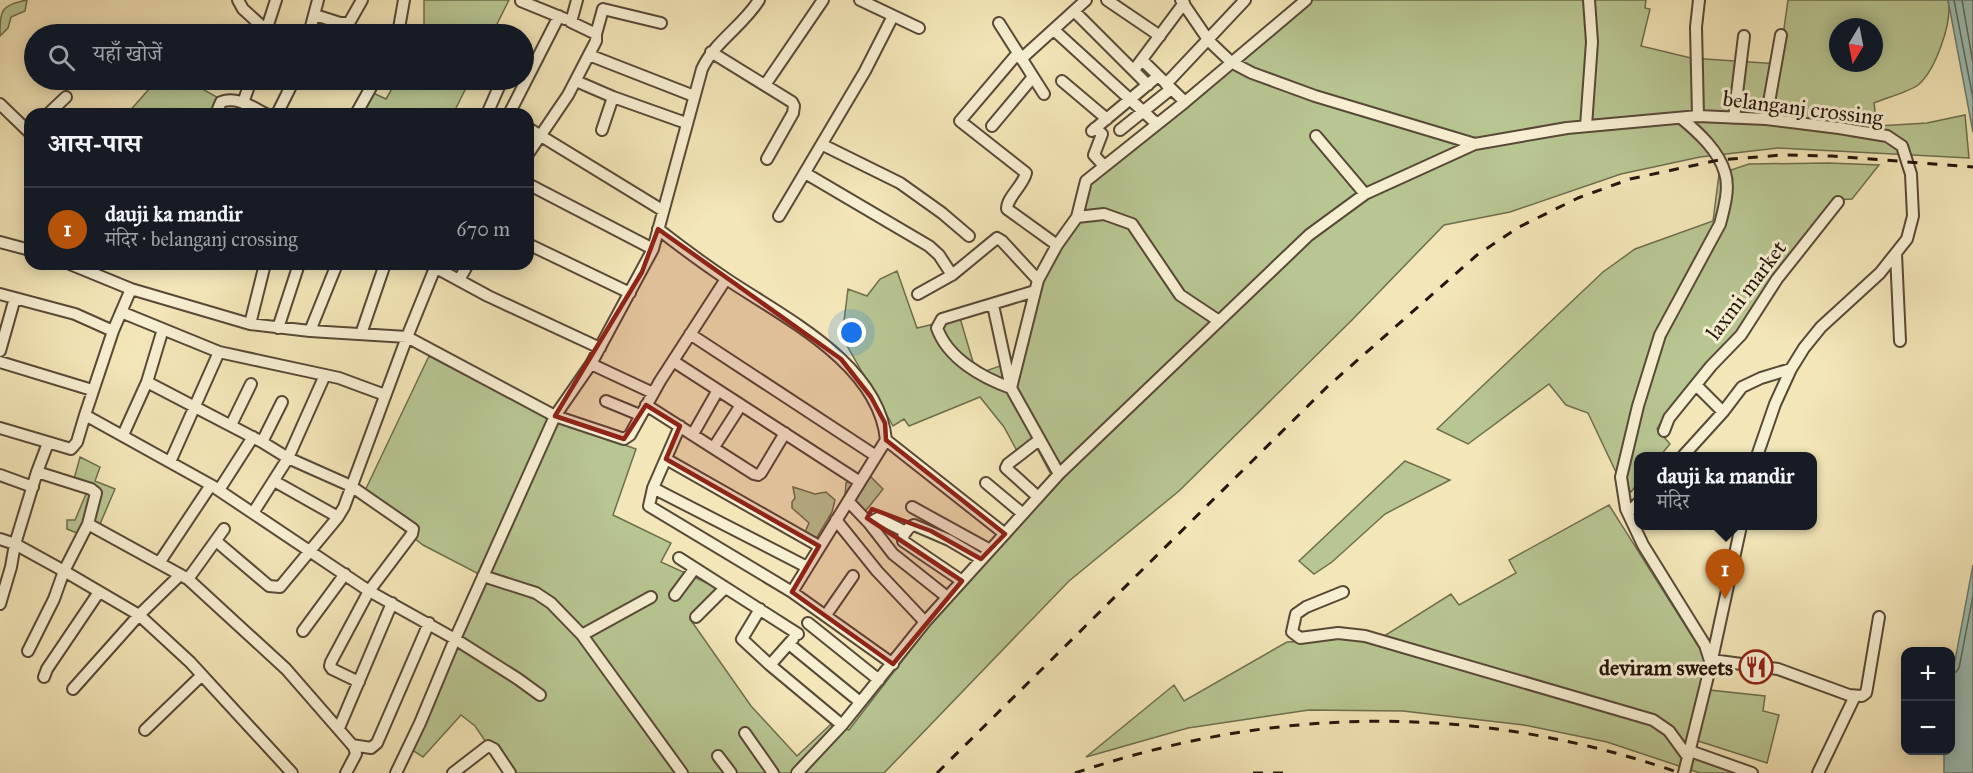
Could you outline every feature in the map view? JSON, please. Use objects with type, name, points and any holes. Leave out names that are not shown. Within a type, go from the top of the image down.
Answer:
[{"type":"street","points":[[238,0],[257,24]]},
{"type":"street","points":[[268,24],[276,0]]},
{"type":"street","points":[[312,24],[318,0]]},
{"type":"street","points":[[315,15],[340,23],[349,23],[362,0]]},
{"type":"street","points":[[400,24],[404,0]]},
{"type":"street","points":[[571,22],[577,0]]},
{"type":"street","points":[[396,773],[555,416],[591,364],[653,249],[702,69],[711,52],[741,24],[759,0]]},
{"type":"street","points":[[765,85],[823,0]]},
{"type":"street","points":[[860,0],[919,28]]},
{"type":"street","points":[[1057,245],[1007,209],[1007,203],[1022,184],[1026,173],[960,121],[1019,57],[1054,30],[1086,0]]},
{"type":"street","points":[[1107,0],[1160,36]]},
{"type":"street","points":[[1120,130],[1143,111],[1165,83],[1209,41],[1244,0]]},
{"type":"street","points":[[1011,388],[1037,286],[1057,245],[1077,216],[1086,181],[1185,102],[1306,0]]},
{"type":"street","points":[[1586,126],[1592,42],[1589,0]]},
{"type":"street","points":[[1698,116],[1696,27],[1699,0]]},
{"type":"street","points":[[521,1],[596,34]]},
{"type":"street","points":[[1134,70],[1183,1],[1209,41],[1231,62],[1252,73],[1314,96],[1475,144]]},
{"type":"street","points":[[534,144],[576,81],[596,41],[604,5],[661,23]]},
{"type":"street","points":[[1074,11],[1148,85]]},
{"type":"street","points":[[534,65],[559,16]]},
{"type":"street","points":[[779,216],[823,145],[893,16]]},
{"type":"street","points":[[999,23],[1044,94]]},
{"type":"street","points":[[1054,30],[1157,124]]},
{"type":"street","points":[[1766,119],[1781,35]]},
{"type":"street","points":[[1734,117],[1744,36]]},
{"type":"street","points":[[711,52],[792,102],[795,109],[767,159]]},
{"type":"street","points":[[589,55],[694,96]]},
{"type":"street","points":[[1142,60],[1185,102]]},
{"type":"street","points":[[992,126],[1032,78]]},
{"type":"street","points":[[576,81],[686,123]]},
{"type":"street","points":[[1062,81],[1107,119]]},
{"type":"street","points":[[1104,166],[1094,155],[1102,134],[1093,130],[1148,85],[1165,83]]},
{"type":"street","points":[[243,103],[248,90]]},
{"type":"street","points":[[280,108],[289,90]]},
{"type":"street","points":[[359,108],[369,90]]},
{"type":"street","points":[[490,108],[498,90]]},
{"type":"street","points":[[512,108],[521,90]]},
{"type":"street","points":[[54,108],[66,97]]},
{"type":"street","points":[[602,130],[613,97]]},
{"type":"street","points":[[218,108],[225,100],[243,103],[253,108]]},
{"type":"street","points":[[0,104],[24,126]]},
{"type":"street","name":"belanganj crossing","points":[[1475,144],[1530,133],[1698,116],[1766,119],[1887,136],[1902,146],[1911,174],[1913,216],[1907,239],[1880,273],[1821,327],[1804,348],[1791,369],[1775,404],[1758,452]]},
{"type":"street","points":[[1634,526],[1622,495],[1622,468],[1654,351],[1665,323],[1720,224],[1724,206],[1726,184],[1722,166],[1699,134],[1681,118]]},
{"type":"street","points":[[534,132],[662,210]]},
{"type":"street","points":[[1316,136],[1365,194]]},
{"type":"street","points":[[796,773],[842,724],[925,622],[1059,474],[1309,235],[1365,194],[1475,144]]},
{"type":"street","points":[[823,145],[900,183],[969,236]]},
{"type":"street","points":[[805,173],[929,246],[939,255],[952,276]]},
{"type":"street","points":[[534,187],[653,249]]},
{"type":"street","name":"laxmi market","points":[[1664,431],[1669,418],[1741,335],[1777,279],[1838,202]]},
{"type":"street","points":[[1077,216],[1104,214],[1132,224],[1180,295],[1219,321]]},
{"type":"street","points":[[658,229],[726,279],[796,325],[849,366],[871,397],[885,423],[886,440],[792,592]]},
{"type":"street","points":[[918,294],[952,276],[998,238],[1037,286]]},
{"type":"street","points":[[0,242],[24,248]]},
{"type":"street","points":[[534,247],[630,293]]},
{"type":"street","points":[[1896,254],[1900,341]]},
{"type":"street","points":[[85,270],[131,289],[250,324],[310,331],[407,337],[555,416],[624,439],[630,435],[653,393],[726,279]]},
{"type":"street","points":[[250,324],[264,270]]},
{"type":"street","points":[[278,328],[297,270]]},
{"type":"street","points":[[310,331],[335,270]]},
{"type":"street","points":[[361,334],[383,270]]},
{"type":"street","points":[[216,541],[269,586],[280,587],[338,517],[345,507],[431,270]]},
{"type":"street","points":[[440,270],[600,348]]},
{"type":"street","points":[[459,280],[465,270]]},
{"type":"street","points":[[1011,388],[973,371],[945,344],[938,328],[942,319],[993,305],[1037,286]]},
{"type":"street","points":[[0,428],[68,449],[75,447],[112,331],[131,289]]},
{"type":"street","points":[[0,294],[75,314],[112,331]]},
{"type":"street","points":[[0,351],[15,298]]},
{"type":"street","points":[[993,305],[1011,388],[1059,474]]},
{"type":"street","points":[[121,312],[219,352],[325,375],[385,395]]},
{"type":"street","points":[[123,435],[147,382],[163,329]]},
{"type":"street","points":[[690,334],[876,456]]},
{"type":"street","points":[[170,462],[219,352]]},
{"type":"street","points":[[673,361],[860,482]]},
{"type":"street","points":[[0,362],[92,390]]},
{"type":"street","points":[[591,364],[653,393]]},
{"type":"street","points":[[1687,452],[1742,387],[1761,378],[1791,369]]},
{"type":"street","points":[[253,513],[288,458],[325,375]]},
{"type":"street","points":[[147,382],[196,406],[288,458],[351,486],[412,528],[414,531],[369,591],[330,664],[332,669],[359,682]]},
{"type":"street","points":[[231,425],[251,384]]},
{"type":"street","points":[[1696,385],[1723,412]]},
{"type":"street","points":[[693,434],[718,390]]},
{"type":"street","points":[[606,401],[640,416]]},
{"type":"street","points":[[159,563],[215,488],[257,440],[282,402]]},
{"type":"street","points":[[646,405],[758,475],[785,433]]},
{"type":"street","points":[[714,447],[741,405]]},
{"type":"street","points":[[85,415],[215,488],[369,591],[429,623],[540,695]]},
{"type":"street","points":[[680,426],[653,488],[648,504],[650,508],[740,559],[792,592],[892,664]]},
{"type":"street","points":[[886,440],[1005,534]]},
{"type":"street","points":[[1038,497],[1006,468],[1039,440]]},
{"type":"street","points":[[0,604],[15,544],[48,443]]},
{"type":"street","points":[[666,459],[819,546]]},
{"type":"street","points":[[28,651],[88,524],[96,499],[94,491],[37,472]]},
{"type":"street","points":[[0,475],[33,487]]},
{"type":"street","points":[[274,481],[338,517]]},
{"type":"street","points":[[986,483],[1023,514]]},
{"type":"street","points":[[653,488],[807,567]]},
{"type":"street","points":[[848,501],[893,554],[947,597]]},
{"type":"street","points":[[912,507],[990,550]]},
{"type":"street","points":[[1628,513],[1634,507]]},
{"type":"street","points":[[869,523],[878,519],[906,532]]},
{"type":"street","points":[[836,520],[877,571],[925,622]]},
{"type":"street","points":[[88,524],[184,577],[286,669],[352,745],[356,754],[346,773]]},
{"type":"street","points":[[962,581],[902,539],[912,525],[949,540],[981,559]]},
{"type":"street","points":[[74,689],[139,615],[184,577],[224,529]]},
{"type":"street","points":[[1636,530],[1705,645],[1712,662]]},
{"type":"street","points":[[1684,773],[1712,662],[1740,530]]},
{"type":"street","points":[[0,539],[15,544],[139,615],[201,675],[292,773]]},
{"type":"street","points":[[679,558],[798,634]]},
{"type":"street","points":[[0,564],[11,567]]},
{"type":"street","points":[[675,595],[695,568]]},
{"type":"street","points":[[303,631],[345,574]]},
{"type":"street","points":[[483,576],[545,598],[582,635],[682,773]]},
{"type":"street","points":[[770,665],[808,624],[823,613],[853,576]]},
{"type":"street","points":[[696,617],[725,588]]},
{"type":"street","points":[[44,677],[99,592]]},
{"type":"street","points":[[1343,592],[1306,607],[1296,614],[1292,632],[1300,638],[1338,633],[1365,636],[1653,720],[1668,731],[1689,754],[1752,773]]},
{"type":"street","points":[[582,635],[651,597]]},
{"type":"street","points":[[339,728],[392,603]]},
{"type":"street","points":[[760,609],[742,639],[842,724]]},
{"type":"street","points":[[1712,662],[1778,669],[1855,696],[1862,696],[1866,693],[1879,617]]},
{"type":"street","points":[[352,745],[371,748],[377,743],[429,623]]},
{"type":"street","points":[[808,624],[879,680]]},
{"type":"street","points":[[789,644],[860,702]]},
{"type":"street","points":[[145,729],[201,675]]},
{"type":"street","points":[[1818,773],[1855,696]]},
{"type":"street","points":[[746,733],[773,773]]},
{"type":"street","points":[[453,773],[488,746],[494,749],[510,773]]},
{"type":"street","points":[[718,756],[731,773]]},
{"type":"highlighted area","points":[[658,229],[841,359],[871,397],[885,423],[886,440],[1005,534],[981,559],[931,531],[872,509],[867,518],[962,581],[893,664],[792,592],[819,546],[666,459],[680,426],[646,405],[624,439],[555,416],[642,272]]},
{"type":"green space","points":[[27,0],[25,11],[11,17],[8,28],[0,36],[3,10],[11,4]]},
{"type":"green space","points":[[424,0],[509,0],[497,24],[424,24]]},
{"type":"green space","points":[[1301,0],[1646,0],[1645,8],[1650,9],[1641,46],[1691,58],[1779,64],[1788,0],[1948,0],[1948,21],[1931,69],[1914,88],[1874,103],[1877,126],[1927,123],[1965,115],[1969,158],[1778,148],[1700,157],[1621,174],[1510,212],[1444,225],[1352,320],[1179,491],[1069,581],[884,773],[507,773],[475,726],[461,715],[423,757],[409,748],[484,585],[477,573],[423,545],[362,497],[429,356],[545,417],[636,449],[613,515],[671,543],[661,562],[718,588],[690,619],[751,706],[797,756],[830,725],[849,730],[950,599],[1056,484],[1033,441],[1017,451],[1004,427],[980,397],[909,426],[904,419],[893,426],[842,337],[848,289],[867,296],[880,279],[897,271],[917,328],[960,318],[973,362],[986,371],[1014,361],[1036,281],[1074,215],[1084,179]]},
{"type":"green space","points":[[148,90],[204,90],[217,97],[214,108],[132,108]]},
{"type":"green space","points":[[391,90],[465,90],[456,108],[362,108],[371,92],[386,99]]},
{"type":"green space","points":[[1749,164],[1879,165],[1852,199],[1834,200],[1739,332],[1664,417],[1657,429],[1670,444],[1663,452],[1634,452],[1634,488],[1631,492],[1615,470],[1588,413],[1566,405],[1549,384],[1468,444],[1437,429],[1603,272],[1635,249],[1713,221],[1719,174]]},
{"type":"green space","points":[[80,457],[100,467],[95,481],[115,489],[100,524],[86,519],[79,534],[67,529],[67,520],[75,520],[86,494],[84,483],[74,479]]},
{"type":"green space","points":[[1405,461],[1450,480],[1385,514],[1332,562],[1314,574],[1299,561]]},
{"type":"green space","points":[[859,475],[869,475],[883,489],[864,513],[845,496],[846,483]]},
{"type":"green space","points":[[793,487],[815,494],[826,492],[835,500],[832,512],[816,539],[805,532],[809,523],[792,508],[795,498]]},
{"type":"green space","points":[[1609,505],[1700,649],[1707,664],[1700,689],[1765,696],[1763,711],[1779,715],[1767,763],[1695,740],[1692,755],[1746,773],[1700,773],[1607,742],[1524,725],[1403,711],[1309,710],[1188,728],[1086,757],[1174,685],[1184,701],[1287,642],[1349,637],[1378,640],[1451,594],[1459,605],[1516,573],[1509,560]]},
{"type":"water","points":[[1948,0],[1973,0],[1973,132]]},
{"type":"water","points":[[1973,565],[1973,773],[1944,773],[1944,755],[1955,755],[1955,661]]},
{"type":"railway","points":[[937,773],[1327,387],[1477,255],[1519,227],[1578,198],[1630,179],[1719,160],[1782,155],[1832,156],[1973,167]]},
{"type":"railway","points":[[1075,773],[1151,751],[1226,734],[1302,725],[1378,721],[1453,724],[1529,734],[1604,750],[1680,773]]},
{"type":"railway","points":[[1253,773],[1288,773]]},
{"type":"place","name":"dauji ka mandir","points":[[1725,599]]},
{"type":"place","name":"deviram sweets","points":[[1756,667]]}]
